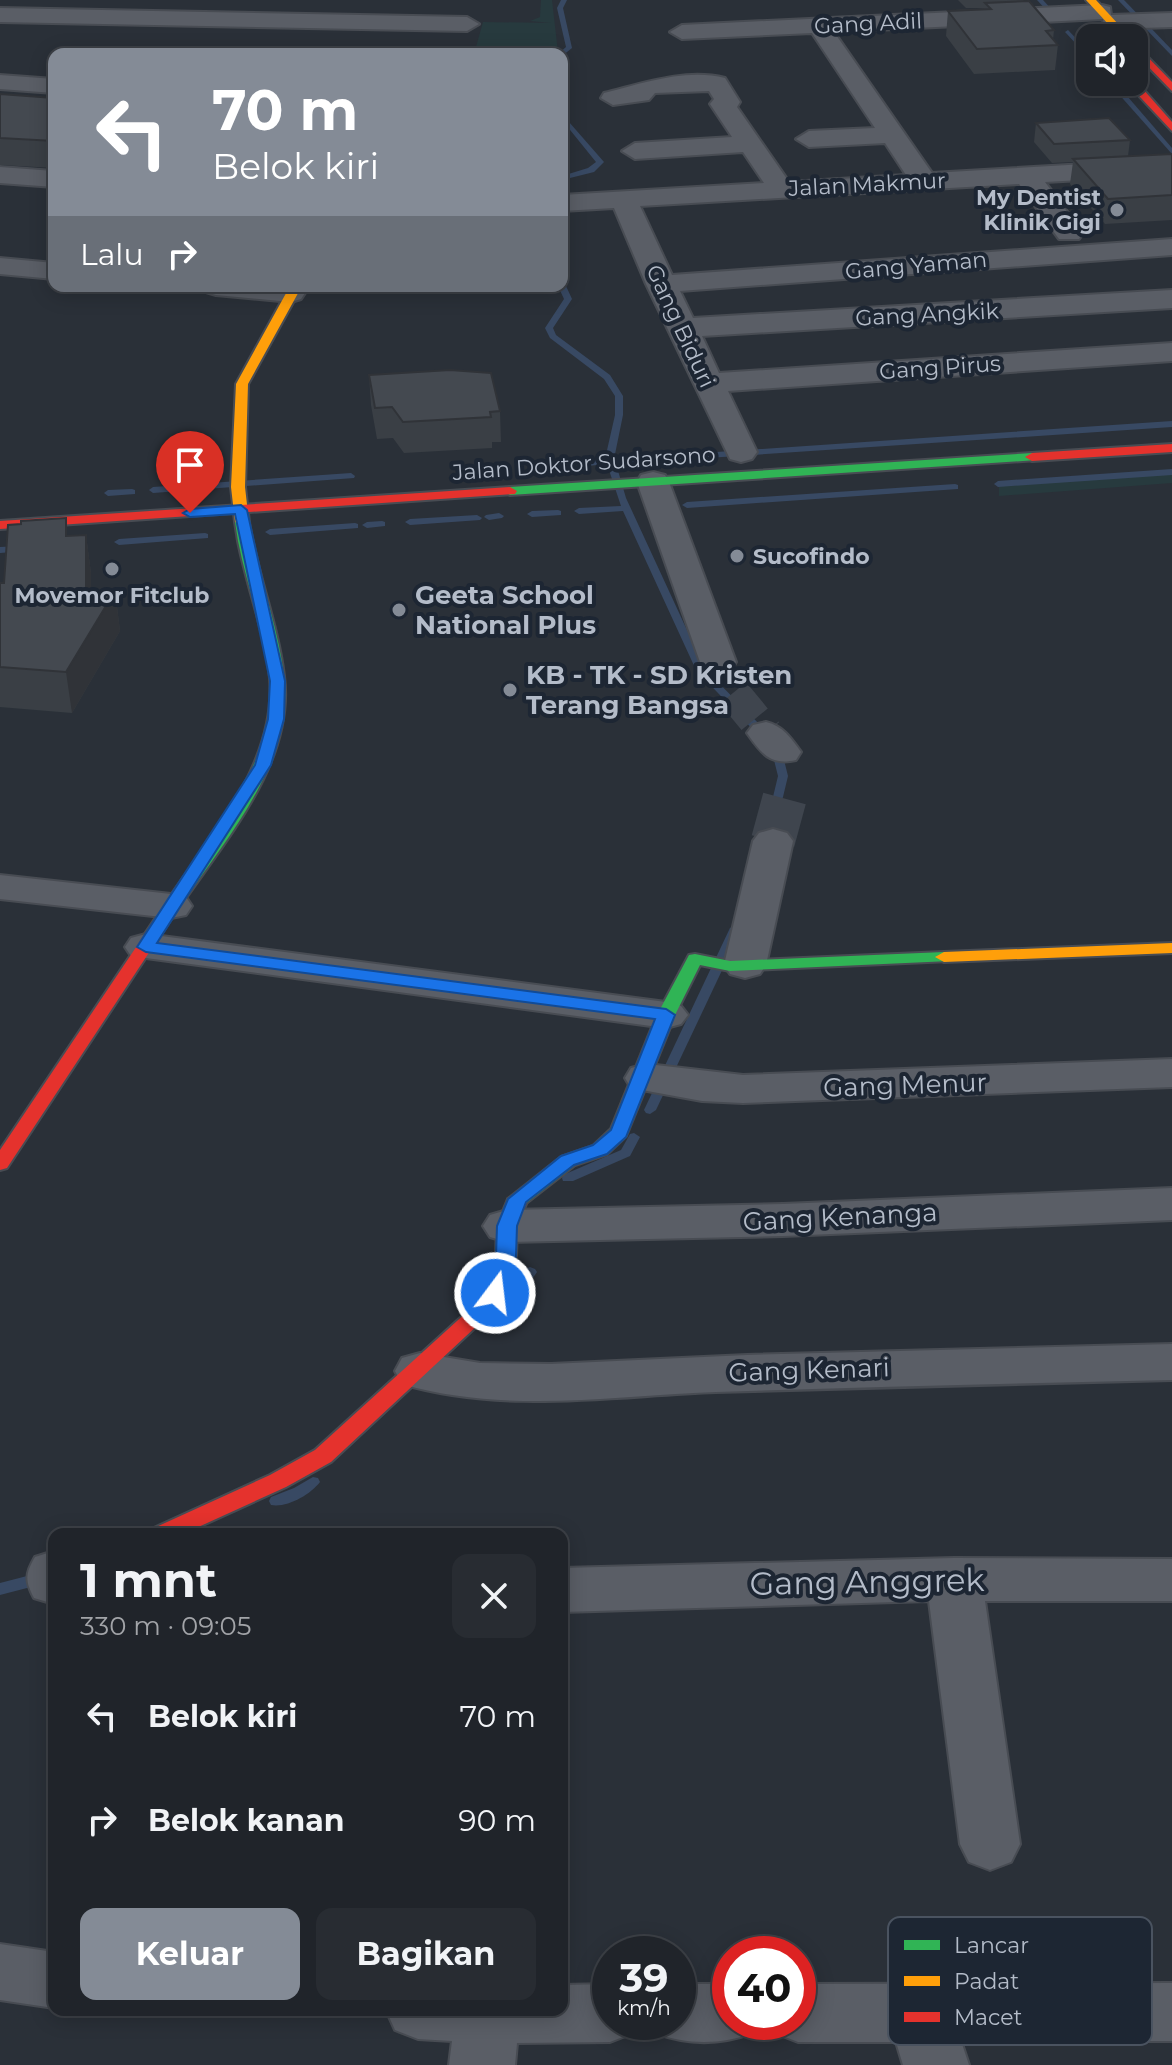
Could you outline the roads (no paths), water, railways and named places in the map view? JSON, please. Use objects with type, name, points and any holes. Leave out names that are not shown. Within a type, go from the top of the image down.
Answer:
[{"type":"street","points":[[459,48],[474,0]]},
{"type":"street","points":[[831,0],[829,25],[889,135],[923,180]]},
{"type":"street","points":[[0,15],[467,24]]},
{"type":"street","name":"Gang Adil","points":[[706,64],[677,23],[829,25],[1073,15],[1126,19]]},
{"type":"street","points":[[1148,61],[1172,88]]},
{"type":"street","points":[[0,82],[48,86]]},
{"type":"street","points":[[613,98],[640,95],[647,86],[716,83],[728,102],[722,104],[781,189]]},
{"type":"street","points":[[1144,96],[1170,125]]},
{"type":"street","points":[[809,139],[889,135]]},
{"type":"street","points":[[635,151],[751,144]]},
{"type":"street","name":"Jalan Makmur","points":[[568,203],[1172,167]]},
{"type":"street","points":[[0,175],[48,179]]},
{"type":"street","points":[[1026,175],[1069,233]]},
{"type":"street","name":"Gang Biduri","points":[[623,199],[744,459]]},
{"type":"street","name":"Gang Yaman","points":[[660,284],[1172,247]]},
{"type":"street","points":[[0,266],[48,270]]},
{"type":"street","points":[[7,1142],[146,947],[263,765],[276,719],[278,681],[241,510],[238,485],[242,384],[293,292]]},
{"type":"street","name":"Gang Angkik","points":[[682,328],[1172,299]]},
{"type":"street","name":"Gang Pirus","points":[[709,383],[1172,352]]},
{"type":"street","name":"Jalan Doktor Sudarsono","points":[[0,525],[651,483],[744,459],[1172,448]]},
{"type":"street","points":[[651,483],[718,662]]},
{"type":"street","points":[[723,963],[773,841]]},
{"type":"street","points":[[0,887],[171,906]]},
{"type":"street","points":[[146,947],[666,1015]]},
{"type":"street","points":[[175,1528],[278,1481],[323,1456],[427,1373],[495,1293],[506,1256],[507,1226],[517,1199],[545,1176],[610,1143],[619,1132],[652,1079],[666,1015],[695,959],[723,963],[1172,948]]},
{"type":"street","name":"Gang Menur","points":[[652,1079],[743,1089],[857,1088],[1172,1073]]},
{"type":"street","name":"Gang Kenanga","points":[[507,1226],[783,1220],[1172,1204]]},
{"type":"street","name":"Gang Kenari","points":[[427,1373],[530,1381],[880,1368],[1172,1362]]},
{"type":"street","points":[[954,1579],[990,1844]]},
{"type":"street","name":"Gang Anggrek","points":[[568,1590],[954,1579],[1172,1580]]},
{"type":"street","points":[[0,1972],[48,1979]]},
{"type":"street","points":[[1152,2014],[1172,2012]]},
{"type":"street","points":[[431,2016],[485,2040],[592,2017]]},
{"type":"street","points":[[816,2017],[888,2031]]},
{"type":"waterway","points":[[564,0],[560,8],[568,49]]},
{"type":"waterway","points":[[1040,0],[1051,12]]},
{"type":"waterway","points":[[1121,0],[1172,54]]},
{"type":"waterway","points":[[1068,32],[1076,41]]},
{"type":"waterway","points":[[1123,96],[1172,152]]},
{"type":"waterway","points":[[568,123],[600,162],[591,170],[568,176]]},
{"type":"waterway","points":[[565,292],[568,299],[549,328],[553,336],[607,377],[619,396],[619,415],[610,461]]},
{"type":"waterway","points":[[610,461],[1172,424]]},
{"type":"waterway","points":[[587,463],[610,461]]},
{"type":"waterway","points":[[610,461],[622,498],[701,670],[764,735]]},
{"type":"waterway","points":[[998,484],[1172,472]]},
{"type":"waterway","points":[[153,490],[351,476]]},
{"type":"waterway","points":[[687,505],[955,487]]},
{"type":"waterway","points":[[108,493],[132,492]]},
{"type":"waterway","points":[[579,511],[626,508]]},
{"type":"waterway","points":[[532,514],[558,513]]},
{"type":"waterway","points":[[489,517],[499,516]]},
{"type":"waterway","points":[[410,522],[477,518]]},
{"type":"waterway","points":[[367,525],[382,524]]},
{"type":"waterway","points":[[270,532],[355,526]]},
{"type":"waterway","points":[[119,542],[205,536]]},
{"type":"waterway","points":[[0,550],[21,549]]},
{"type":"waterway","points":[[767,843],[783,776],[776,748]]},
{"type":"waterway","points":[[650,1110],[736,928]]},
{"type":"waterway","points":[[568,1178],[626,1153],[634,1137]]},
{"type":"waterway","points":[[510,1297],[530,1272]]},
{"type":"waterway","points":[[276,1501],[299,1492],[313,1482]]},
{"type":"waterway","points":[[0,1589],[48,1577]]},
{"type":"tunnel","points":[[733,693],[766,733]]},
{"type":"tunnel","points":[[773,841],[786,793],[786,777]]},
{"type":"place","name":"My Dentist Klinik Gigi","points":[[1117,210]]},
{"type":"place","name":"Sucofindo","points":[[737,556]]},
{"type":"place","name":"Movemor Fitclub","points":[[112,569]]},
{"type":"place","name":"Geeta School National Plus","points":[[399,610]]},
{"type":"place","name":"KB - TK - SD Kristen Terang Bangsa","points":[[510,690]]}]
